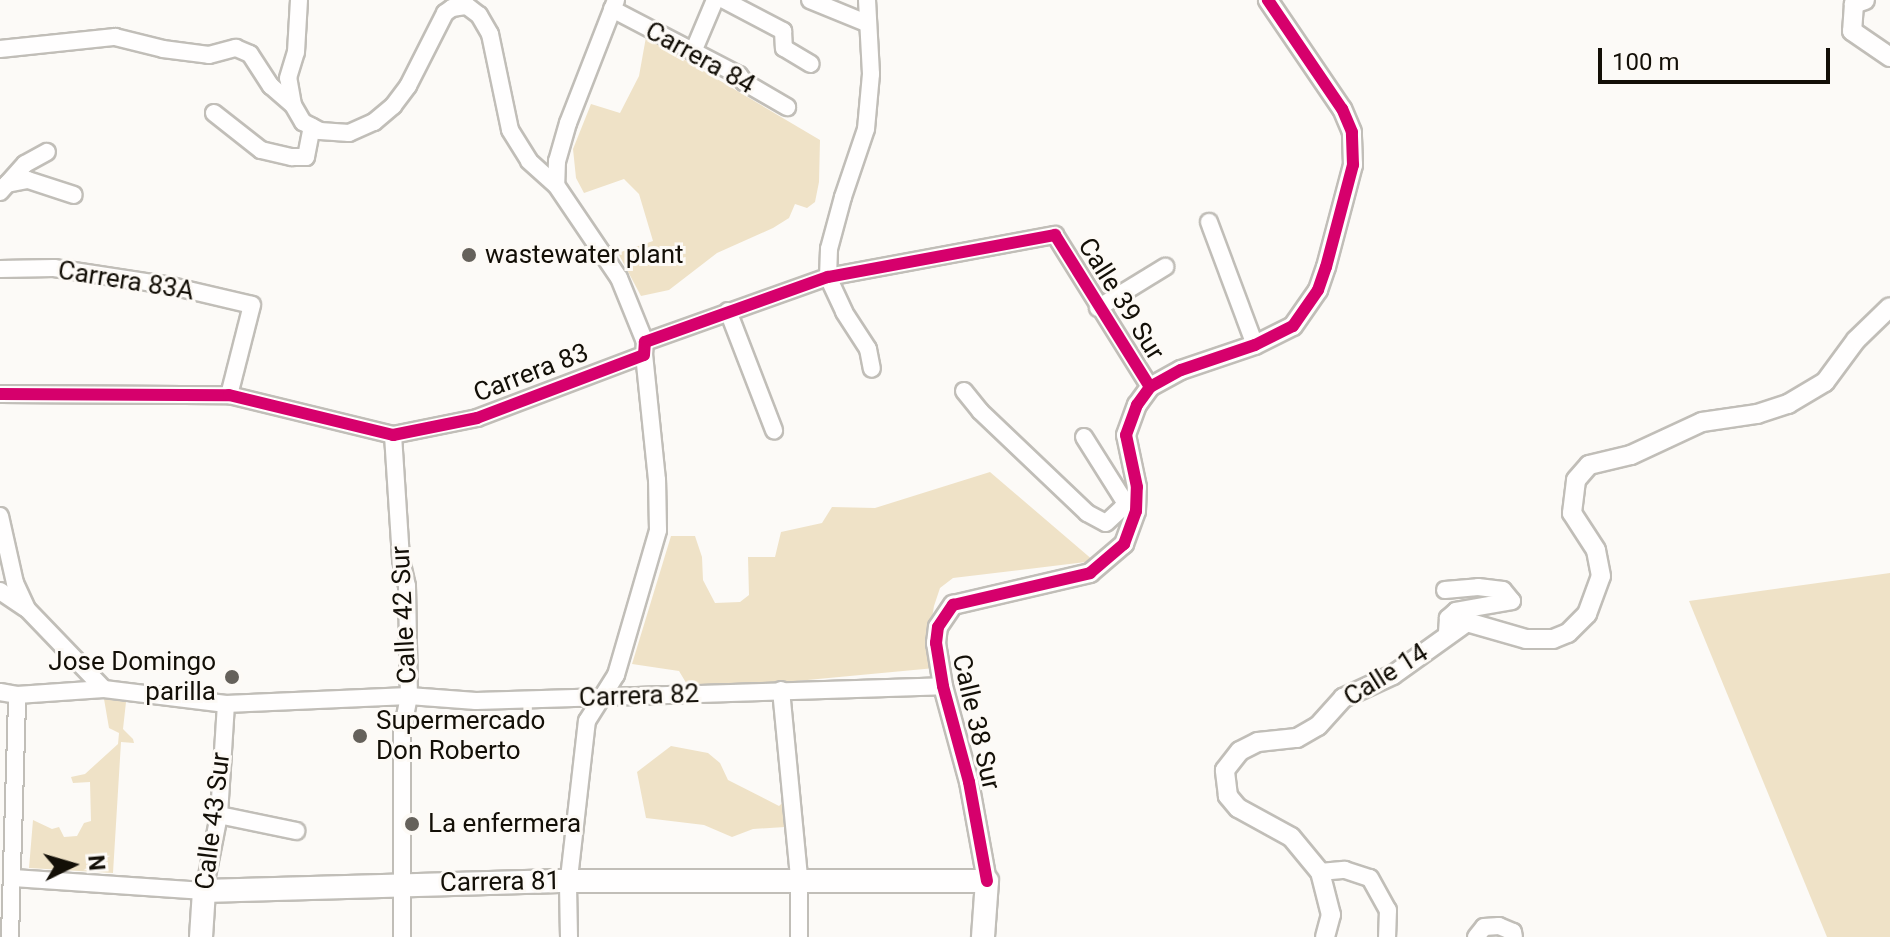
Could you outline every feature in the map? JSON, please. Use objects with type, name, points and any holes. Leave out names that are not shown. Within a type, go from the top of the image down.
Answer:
[{"type":"main road","name":"Carrera 81","points":[[204,891],[569,881],[987,881]]},
{"type":"main road","name":"Calle 38 Sur","points":[[983,937],[987,881]]},
{"type":"main road","name":"Calle 43 Sur","points":[[201,937],[204,891]]},
{"type":"street","points":[[293,105],[288,78],[296,52],[299,0]]},
{"type":"street","points":[[693,52],[715,0]]},
{"type":"street","points":[[724,0],[783,31],[784,48],[811,64]]},
{"type":"street","points":[[810,0],[866,23]]},
{"type":"street","points":[[867,0],[871,74],[866,129],[829,249],[828,277],[844,312],[868,349],[872,369]]},
{"type":"street","points":[[1150,387],[1181,370],[1255,345],[1293,326],[1318,290],[1326,267],[1353,165],[1352,132],[1335,99],[1268,0]]},
{"type":"street","points":[[1865,0],[1854,4],[1852,31],[1890,57]]},
{"type":"street","points":[[556,185],[557,161],[568,123],[614,4]]},
{"type":"street","name":"Carrera 84","points":[[614,4],[693,52],[739,75],[787,107]]},
{"type":"street","points":[[0,49],[115,37],[163,49],[209,55],[236,48],[250,54],[271,86],[293,105],[303,122],[320,131],[349,133],[374,122],[393,106],[408,86],[445,13],[461,6],[474,10],[490,34],[510,130],[529,161],[556,185],[619,278],[644,348],[657,480],[658,530],[616,675],[605,698],[587,721],[569,881],[569,937]]},
{"type":"street","points":[[214,113],[261,150],[292,157],[306,157],[312,127]]},
{"type":"street","points":[[4,188],[25,164],[47,152]]},
{"type":"street","points":[[4,188],[28,180],[74,195]]},
{"type":"street","points":[[1209,222],[1255,345]]},
{"type":"street","name":"Carrera 83","points":[[0,394],[229,395],[393,435],[477,418],[728,311],[828,277],[1055,235]]},
{"type":"street","name":"Calle 39 Sur","points":[[1055,235],[1150,387]]},
{"type":"street","points":[[1098,308],[1165,267]]},
{"type":"street","name":"Carrera 83A","points":[[0,269],[54,268],[167,285],[252,305],[229,395]]},
{"type":"street","name":"Calle 14","points":[[1325,937],[1331,915],[1320,872],[1291,837],[1238,808],[1228,796],[1225,770],[1240,751],[1258,742],[1297,738],[1318,726],[1343,698],[1393,675],[1426,654],[1447,633],[1467,622],[1526,639],[1553,639],[1568,633],[1587,614],[1601,576],[1596,550],[1572,513],[1572,492],[1589,465],[1631,455],[1702,422],[1757,414],[1788,404],[1825,382],[1856,340],[1890,307]]},
{"type":"street","points":[[728,311],[774,430]]},
{"type":"street","name":"Calle 38 Sur","points":[[987,881],[969,782],[943,686],[936,643],[938,627],[953,605],[1090,573],[1124,544],[1137,487],[1126,435],[1137,405],[1150,387]]},
{"type":"street","points":[[964,391],[980,411],[1087,513],[1106,523],[1122,508],[1133,510]]},
{"type":"street","name":"Calle 42 Sur","points":[[393,435],[401,560],[407,586],[409,696],[402,732],[402,937]]},
{"type":"street","points":[[1084,437],[1133,510]]},
{"type":"street","points":[[0,516],[15,583],[27,609]]},
{"type":"street","points":[[1445,590],[1478,587],[1503,590],[1512,601],[1456,611],[1448,618],[1447,633]]},
{"type":"street","points":[[0,591],[27,609],[104,689]]},
{"type":"street","name":"Carrera 82","points":[[0,692],[17,695],[104,689],[226,704],[409,696],[476,701],[605,698],[943,686]]},
{"type":"street","points":[[781,690],[799,881],[799,937]]},
{"type":"street","points":[[10,937],[14,878],[7,795],[17,695]]},
{"type":"street","name":"Calle 43 Sur","points":[[204,891],[219,815],[226,704]]},
{"type":"street","points":[[219,815],[296,831]]},
{"type":"street","points":[[1320,872],[1345,870],[1370,878],[1388,910],[1387,937]]},
{"type":"street","name":"Carrera 81","points":[[14,878],[204,891]]},
{"type":"street","points":[[1476,937],[1484,927],[1499,926],[1513,932],[1514,937]]},
{"type":"shaded area","points":[[646,37],[820,140],[815,202],[807,208],[795,204],[789,218],[717,253],[669,290],[641,296],[618,253],[653,241],[639,194],[624,179],[584,193],[576,178],[573,149],[591,104],[620,113],[639,76]]},
{"type":"shaded area","points":[[990,472],[1094,561],[953,578],[940,588],[934,606],[930,630],[935,668],[691,691],[679,671],[632,664],[671,536],[695,536],[702,557],[703,580],[715,603],[740,602],[749,595],[748,557],[775,557],[781,532],[822,523],[832,507],[875,508]]},
{"type":"shaded area","points":[[1890,573],[1890,937],[1827,937],[1689,601]]},
{"type":"shaded area","points":[[104,699],[126,702],[123,729],[134,743],[121,742],[113,873],[29,868],[33,820],[52,829],[59,827],[64,837],[77,836],[84,823],[91,821],[90,782],[73,783],[71,777],[85,774],[118,744],[119,733],[109,728]]},
{"type":"shaded area","points":[[671,746],[708,753],[720,763],[728,780],[779,806],[789,797],[793,815],[785,827],[753,829],[732,837],[704,825],[646,818],[637,772]]},
{"type":"cycle path","points":[[987,881],[969,782],[943,686],[936,643],[938,627],[953,605],[1090,573],[1124,544],[1136,511],[1137,487],[1126,435],[1137,405],[1150,387],[1181,370],[1255,345],[1293,326],[1318,290],[1326,267],[1353,165],[1352,132],[1342,109],[1268,0]]},
{"type":"cycle path","points":[[0,394],[229,395],[393,435],[477,418],[644,355],[645,342],[828,277],[1055,235],[1150,387]]},
{"type":"place","name":"wastewater plant","points":[[469,255]]},
{"type":"place","name":"Jose Domingo parilla","points":[[232,677]]},
{"type":"place","name":"Supermercado Don Roberto","points":[[360,736]]},
{"type":"place","name":"La enfermera","points":[[412,824]]}]
